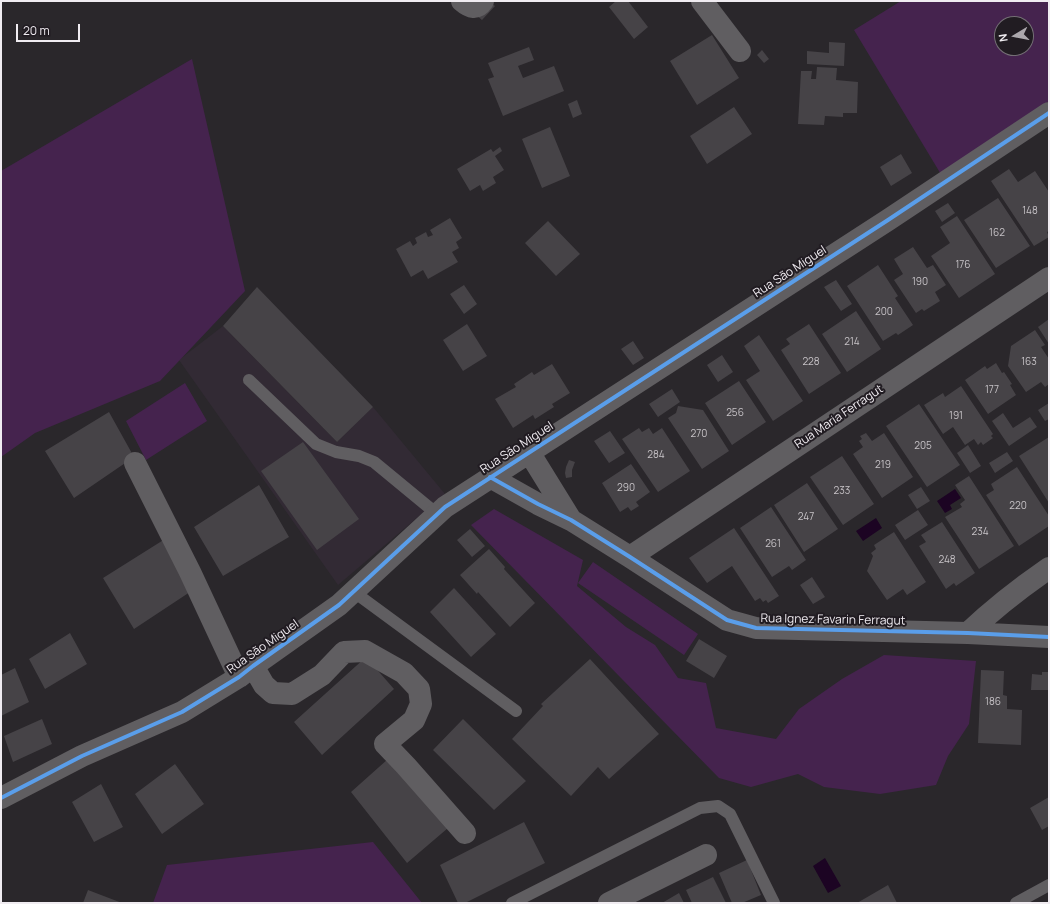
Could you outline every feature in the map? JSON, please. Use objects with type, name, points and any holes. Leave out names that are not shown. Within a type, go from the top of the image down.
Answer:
[{"type":"street","points":[[462,1],[468,6],[474,7],[480,5],[483,1]]},
{"type":"street","points":[[702,1],[740,51]]},
{"type":"street","name":"Rua São Miguel","points":[[1,798],[82,756],[182,712],[246,671],[339,605],[445,507],[888,220],[1049,113]]},
{"type":"street","name":"Rua Maria Ferragut","points":[[630,557],[1049,278]]},
{"type":"street","name":"Rua Ignez Favarin Ferragut","points":[[529,452],[571,520]]},
{"type":"street","points":[[135,463],[190,572],[246,671],[273,692],[292,694],[322,675],[344,652],[365,651],[404,674],[418,689],[421,704],[414,720],[385,744],[465,833]]},
{"type":"street","name":"Rua Ignez Favarin Ferragut","points":[[490,477],[538,504],[571,520],[727,620],[756,628],[968,633],[1049,637]]},
{"type":"street","points":[[968,633],[982,619],[1049,568]]},
{"type":"street","points":[[609,903],[706,855]]},
{"type":"lane","points":[[249,380],[316,444],[336,452],[359,456],[374,462],[437,514]]},
{"type":"lane","points":[[354,592],[516,711]]},
{"type":"lane","points":[[512,903],[700,808],[718,806],[730,814],[774,903]]},
{"type":"lane","points":[[1016,903],[1049,885]]},
{"type":"shaded area","points":[[901,1],[1049,1],[1049,101],[942,176],[854,30]]},
{"type":"shaded area","points":[[192,59],[245,291],[160,381],[35,433],[1,457],[1,171]]},
{"type":"shaded area","points":[[223,326],[337,442],[373,407],[445,494],[338,585],[179,360]]},
{"type":"shaded area","points":[[185,383],[207,421],[146,460],[126,421]]},
{"type":"shaded area","points":[[955,489],[961,498],[950,505],[952,509],[945,513],[937,501]]},
{"type":"shaded area","points":[[494,509],[583,560],[577,586],[626,627],[655,645],[678,678],[706,683],[716,728],[776,739],[799,709],[842,679],[884,655],[976,661],[969,724],[948,756],[936,785],[880,794],[824,787],[798,774],[751,787],[719,778],[471,525]]},
{"type":"shaded area","points":[[876,518],[882,528],[863,541],[856,531]]},
{"type":"shaded area","points":[[593,562],[698,634],[684,655],[578,583]]},
{"type":"shaded area","points":[[373,842],[422,903],[153,903],[167,865]]},
{"type":"shaded area","points":[[825,858],[841,886],[828,893],[813,866]]},
{"type":"building","points":[[489,1],[495,6],[482,20],[476,15]]},
{"type":"building","points":[[616,1],[628,1],[648,27],[634,39],[609,7]]},
{"type":"building","points":[[712,35],[739,78],[697,105],[670,61]]},
{"type":"building","points":[[829,42],[845,43],[844,66],[807,64],[807,51],[829,53]]},
{"type":"building","points":[[529,47],[534,60],[518,66],[523,78],[554,66],[564,91],[503,116],[488,79],[494,77],[488,63]]},
{"type":"building","points":[[762,50],[769,59],[764,63],[757,55]]},
{"type":"building","points":[[817,67],[837,68],[836,80],[858,82],[857,113],[843,113],[843,117],[825,116],[824,125],[798,124],[801,71],[812,71],[811,79],[816,79]]},
{"type":"building","points":[[577,100],[582,114],[573,118],[568,104]]},
{"type":"building","points":[[734,107],[752,134],[707,164],[690,136]]},
{"type":"building","points":[[550,127],[570,176],[542,188],[522,139]]},
{"type":"building","points":[[500,147],[502,151],[495,156],[504,170],[493,177],[496,183],[483,191],[480,185],[470,191],[457,169],[491,149],[493,152]]},
{"type":"building","points":[[901,154],[912,173],[891,186],[880,167]]},
{"type":"building","points":[[1009,169],[1018,182],[1035,171],[1049,192],[1049,231],[1047,232],[1049,237],[1034,246],[991,181]]},
{"type":"building","points":[[998,198],[1030,246],[996,268],[964,220]]},
{"type":"building","points":[[948,203],[955,213],[942,222],[935,211]]},
{"type":"building","points":[[957,216],[995,274],[959,298],[931,256],[950,243],[940,227]]},
{"type":"building","points":[[450,218],[462,238],[456,242],[459,248],[452,252],[458,262],[428,279],[423,270],[411,277],[396,249],[410,241],[413,246],[417,243],[415,238],[426,232],[428,237],[433,235],[430,230]]},
{"type":"building","points":[[548,221],[580,254],[556,276],[525,243]]},
{"type":"building","points":[[913,247],[927,268],[933,265],[946,285],[935,292],[940,301],[924,311],[922,309],[916,313],[894,280],[903,274],[894,259]]},
{"type":"building","points":[[878,265],[898,296],[895,298],[913,325],[898,335],[896,333],[883,341],[847,286]]},
{"type":"building","points":[[836,280],[852,304],[841,311],[824,287]]},
{"type":"building","points":[[464,285],[477,304],[464,314],[450,294]]},
{"type":"building","points":[[257,287],[373,407],[337,442],[223,326]]},
{"type":"building","points":[[856,311],[881,349],[847,372],[822,334]]},
{"type":"building","points":[[1049,319],[1049,344],[1038,327]]},
{"type":"building","points":[[467,324],[487,356],[463,371],[443,340]]},
{"type":"building","points":[[809,324],[841,373],[809,394],[781,350],[790,344],[786,339]]},
{"type":"building","points":[[1035,330],[1045,345],[1041,347],[1049,359],[1049,384],[1045,387],[1041,382],[1026,392],[1008,366],[1011,346]]},
{"type":"building","points":[[759,335],[803,401],[773,421],[746,380],[760,371],[744,346]]},
{"type":"building","points":[[633,341],[644,358],[633,365],[621,349]]},
{"type":"building","points":[[722,355],[733,372],[718,382],[707,365]]},
{"type":"building","points":[[996,363],[1002,373],[1004,372],[1012,384],[1010,385],[1016,395],[988,414],[965,380],[985,366],[987,369]]},
{"type":"building","points":[[552,364],[570,393],[552,404],[554,407],[535,419],[533,415],[513,428],[495,399],[516,387],[514,384],[532,372],[534,375]]},
{"type":"building","points":[[739,381],[766,422],[732,445],[705,403]]},
{"type":"building","points":[[961,386],[993,434],[991,436],[993,438],[983,445],[981,442],[978,445],[974,439],[965,445],[953,427],[943,434],[924,405],[943,393],[945,397]]},
{"type":"building","points":[[672,389],[680,402],[658,417],[649,404]]},
{"type":"building","points":[[1049,403],[1049,419],[1045,421],[1038,410]]},
{"type":"building","points":[[919,404],[960,465],[927,487],[886,426]]},
{"type":"building","points":[[678,406],[703,410],[729,451],[702,469],[668,418],[676,413]]},
{"type":"building","points":[[109,412],[134,457],[74,498],[45,451]]},
{"type":"building","points":[[1003,413],[1013,428],[1030,417],[1037,427],[1009,446],[992,421]]},
{"type":"building","points":[[639,428],[642,432],[649,428],[653,434],[662,428],[690,471],[658,492],[622,439]]},
{"type":"building","points":[[610,431],[625,453],[609,463],[594,441]]},
{"type":"building","points":[[866,433],[872,441],[884,433],[913,477],[882,498],[853,454],[863,447],[859,441],[862,439],[860,436]]},
{"type":"building","points":[[1049,437],[1049,503],[1019,456]]},
{"type":"building","points":[[303,442],[359,519],[317,550],[261,471]]},
{"type":"building","points":[[968,445],[981,466],[970,473],[957,453]]},
{"type":"building","points":[[1007,452],[1013,461],[995,473],[989,463]]},
{"type":"building","points":[[842,456],[874,504],[843,525],[810,477]]},
{"type":"building","points":[[569,460],[575,462],[572,470],[572,477],[566,478],[566,467]]},
{"type":"building","points":[[631,464],[650,492],[636,502],[639,506],[631,511],[628,507],[620,512],[602,483]]},
{"type":"building","points":[[1017,467],[1049,516],[1049,526],[1019,546],[986,495],[994,490],[991,484]]},
{"type":"building","points":[[969,476],[1014,546],[979,569],[945,517],[962,507],[960,504],[965,500],[955,485]]},
{"type":"building","points":[[807,483],[838,529],[804,552],[774,505]]},
{"type":"building","points":[[259,485],[289,537],[223,576],[194,527]]},
{"type":"building","points":[[921,487],[930,501],[917,509],[908,495]]},
{"type":"building","points":[[771,507],[806,560],[792,570],[789,566],[772,577],[740,528]]},
{"type":"building","points":[[918,510],[928,525],[905,540],[895,525]]},
{"type":"building","points":[[942,522],[975,573],[956,586],[954,583],[946,589],[919,546],[926,542],[921,535]]},
{"type":"building","points":[[734,528],[779,596],[768,603],[766,600],[763,602],[760,598],[755,601],[732,566],[707,583],[689,558]]},
{"type":"building","points":[[470,529],[485,546],[472,557],[457,540]]},
{"type":"building","points":[[894,532],[926,582],[907,595],[903,589],[887,600],[867,571],[873,556],[871,553],[876,549],[874,545]]},
{"type":"building","points":[[165,539],[193,590],[134,629],[103,578]]},
{"type":"building","points":[[489,549],[505,567],[504,569],[535,603],[510,627],[460,575]]},
{"type":"building","points":[[812,577],[825,597],[813,604],[800,585]]},
{"type":"building","points":[[454,588],[496,634],[471,657],[430,612]]},
{"type":"building","points":[[70,633],[87,664],[45,689],[29,659]]},
{"type":"building","points":[[699,639],[727,656],[714,678],[686,661]]},
{"type":"building","points":[[366,657],[394,689],[322,755],[294,722]]},
{"type":"building","points":[[590,659],[659,734],[609,779],[598,767],[571,796],[512,739],[543,706],[541,704]]},
{"type":"building","points":[[15,668],[29,702],[1,716],[1,675]]},
{"type":"building","points":[[981,670],[1004,671],[1003,695],[1007,696],[1007,709],[1022,710],[1021,745],[978,743]]},
{"type":"building","points":[[1042,672],[1049,672],[1049,690],[1031,690],[1032,674],[1042,675]]},
{"type":"building","points":[[42,719],[52,744],[13,762],[4,736]]},
{"type":"building","points":[[463,719],[526,781],[494,810],[433,750]]},
{"type":"building","points":[[388,759],[448,828],[407,863],[351,792]]},
{"type":"building","points":[[175,764],[204,804],[162,834],[135,794]]},
{"type":"building","points":[[101,784],[123,827],[94,842],[72,802]]},
{"type":"building","points":[[1049,797],[1049,826],[1042,830],[1030,808]]},
{"type":"building","points":[[524,822],[545,863],[465,903],[458,903],[440,865]]},
{"type":"building","points":[[747,860],[761,895],[742,903],[732,903],[719,873]]},
{"type":"building","points":[[713,877],[726,903],[692,903],[686,890]]},
{"type":"building","points":[[888,885],[897,903],[857,903]]},
{"type":"building","points":[[88,890],[122,903],[83,903]]},
{"type":"building","points":[[679,893],[684,903],[662,903]]},
{"type":"cycle path","points":[[1,798],[82,756],[182,712],[239,677],[339,605],[445,507],[888,220],[1049,113]]},
{"type":"cycle path","points":[[490,477],[538,504],[571,520],[727,620],[756,628],[968,633],[1049,637]]}]
